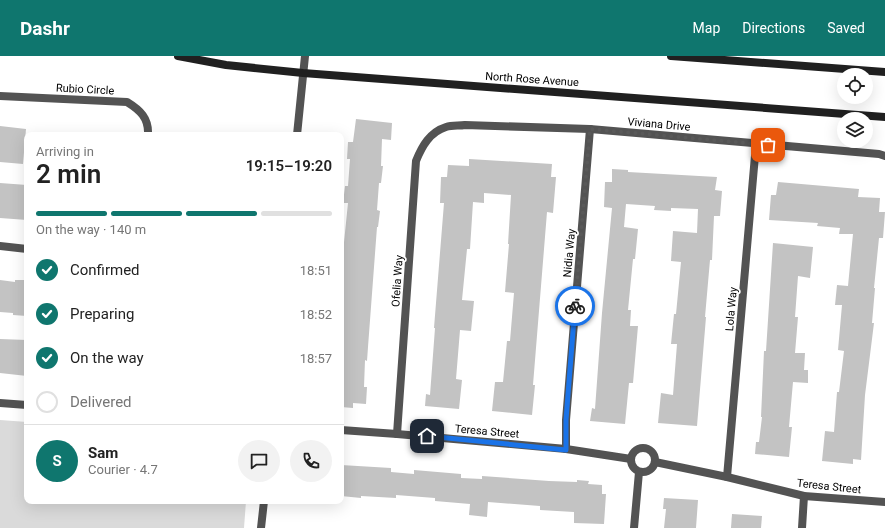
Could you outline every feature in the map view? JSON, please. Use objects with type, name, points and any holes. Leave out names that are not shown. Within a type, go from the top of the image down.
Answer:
[{"type":"main road","name":"North Rose Avenue","points":[[178,56],[226,65],[303,73],[885,117]]},
{"type":"main road","points":[[671,56],[885,72]]},
{"type":"street","points":[[297,132],[305,56]]},
{"type":"street","name":"Rubio Circle","points":[[0,96],[127,102],[140,110],[148,127],[148,132]]},
{"type":"street","name":"Viviana Drive","points":[[432,135],[446,127],[465,125],[590,129],[878,154],[885,156]]},
{"type":"street","name":"Nidia Way","points":[[566,450],[566,420],[590,129]]},
{"type":"street","name":"Ofelia Way","points":[[397,434],[416,161],[421,150],[432,135]]},
{"type":"street","name":"Lola Way","points":[[727,477],[756,144]]},
{"type":"street","points":[[0,246],[24,249]]},
{"type":"street","points":[[0,403],[24,405]]},
{"type":"street","name":"Teresa Street","points":[[344,430],[566,450],[631,459]]},
{"type":"street","points":[[644,448],[652,453],[655,462],[653,468],[648,472],[639,472],[632,466],[631,459],[635,452],[644,448]]},
{"type":"street","name":"Teresa Street","points":[[655,462],[727,477],[804,496],[885,502]]},
{"type":"street","points":[[634,528],[639,472]]},
{"type":"street","points":[[802,528],[804,496]]},
{"type":"street","points":[[261,528],[264,504]]},
{"type":"shaded area","points":[[0,420],[24,422],[24,504],[246,504],[244,528],[0,528]]},
{"type":"building","points":[[356,119],[392,123],[391,140],[382,139],[381,166],[383,166],[381,183],[379,183],[377,210],[380,211],[377,227],[367,361],[365,360],[364,387],[367,387],[366,404],[353,403],[353,408],[344,407],[344,242],[348,203],[344,203],[344,194],[345,186],[348,186],[350,159],[347,159],[348,142],[353,142]]},
{"type":"building","points":[[0,126],[26,129],[26,132],[24,132],[23,164],[0,162]]},
{"type":"building","points":[[469,159],[552,164],[551,177],[556,177],[553,213],[547,212],[533,385],[535,385],[532,415],[492,411],[495,382],[503,382],[507,341],[510,341],[514,293],[505,292],[511,195],[484,193],[484,203],[473,202],[470,249],[467,249],[462,300],[474,301],[471,331],[460,330],[456,379],[462,380],[459,409],[425,406],[426,394],[430,395],[444,203],[440,203],[441,177],[447,177],[448,165],[469,166]]},
{"type":"building","points":[[612,169],[628,170],[628,172],[717,177],[715,190],[722,191],[720,216],[714,216],[712,260],[710,260],[697,426],[658,423],[661,393],[673,395],[677,344],[671,344],[674,314],[676,314],[681,262],[671,261],[673,231],[697,233],[698,209],[671,208],[671,211],[654,210],[655,206],[626,204],[624,227],[638,229],[635,259],[633,259],[628,310],[631,310],[630,326],[638,326],[633,383],[629,383],[625,424],[590,421],[592,408],[595,409],[612,208],[604,207],[605,182],[612,182]]},
{"type":"building","points":[[778,182],[859,189],[858,197],[880,198],[879,212],[885,212],[883,238],[879,238],[874,288],[872,323],[874,323],[865,395],[861,460],[853,459],[853,464],[822,461],[825,431],[834,432],[837,392],[839,392],[844,351],[838,350],[842,305],[835,305],[837,285],[848,286],[853,234],[839,234],[840,228],[817,226],[818,223],[769,220],[771,195],[776,195]]},
{"type":"building","points":[[0,183],[24,185],[24,220],[0,218]]},
{"type":"building","points":[[773,243],[813,247],[810,278],[798,276],[795,317],[798,317],[795,353],[805,353],[804,370],[808,370],[808,383],[793,382],[789,427],[792,427],[789,457],[755,454],[756,442],[759,442],[762,417],[764,351],[766,351]]},
{"type":"building","points":[[0,280],[15,282],[15,280],[24,280],[24,316],[0,312]]},
{"type":"building","points":[[0,339],[24,340],[24,376],[0,373]]},
{"type":"building","points":[[344,465],[391,468],[391,472],[414,474],[414,470],[461,474],[461,478],[482,479],[482,476],[549,481],[589,481],[588,484],[602,485],[602,494],[606,494],[604,524],[574,523],[574,512],[540,510],[540,506],[488,502],[487,517],[469,515],[470,504],[435,501],[435,498],[396,495],[396,498],[361,496],[361,498],[344,496]]},
{"type":"building","points":[[664,498],[698,500],[696,528],[664,528],[666,509],[663,509]]},
{"type":"building","points":[[732,514],[762,516],[761,528],[731,528]]},
{"type":"way so far","points":[[575,306],[590,129],[768,145]]},
{"type":"route","points":[[427,436],[566,450],[566,420],[575,306]]}]
